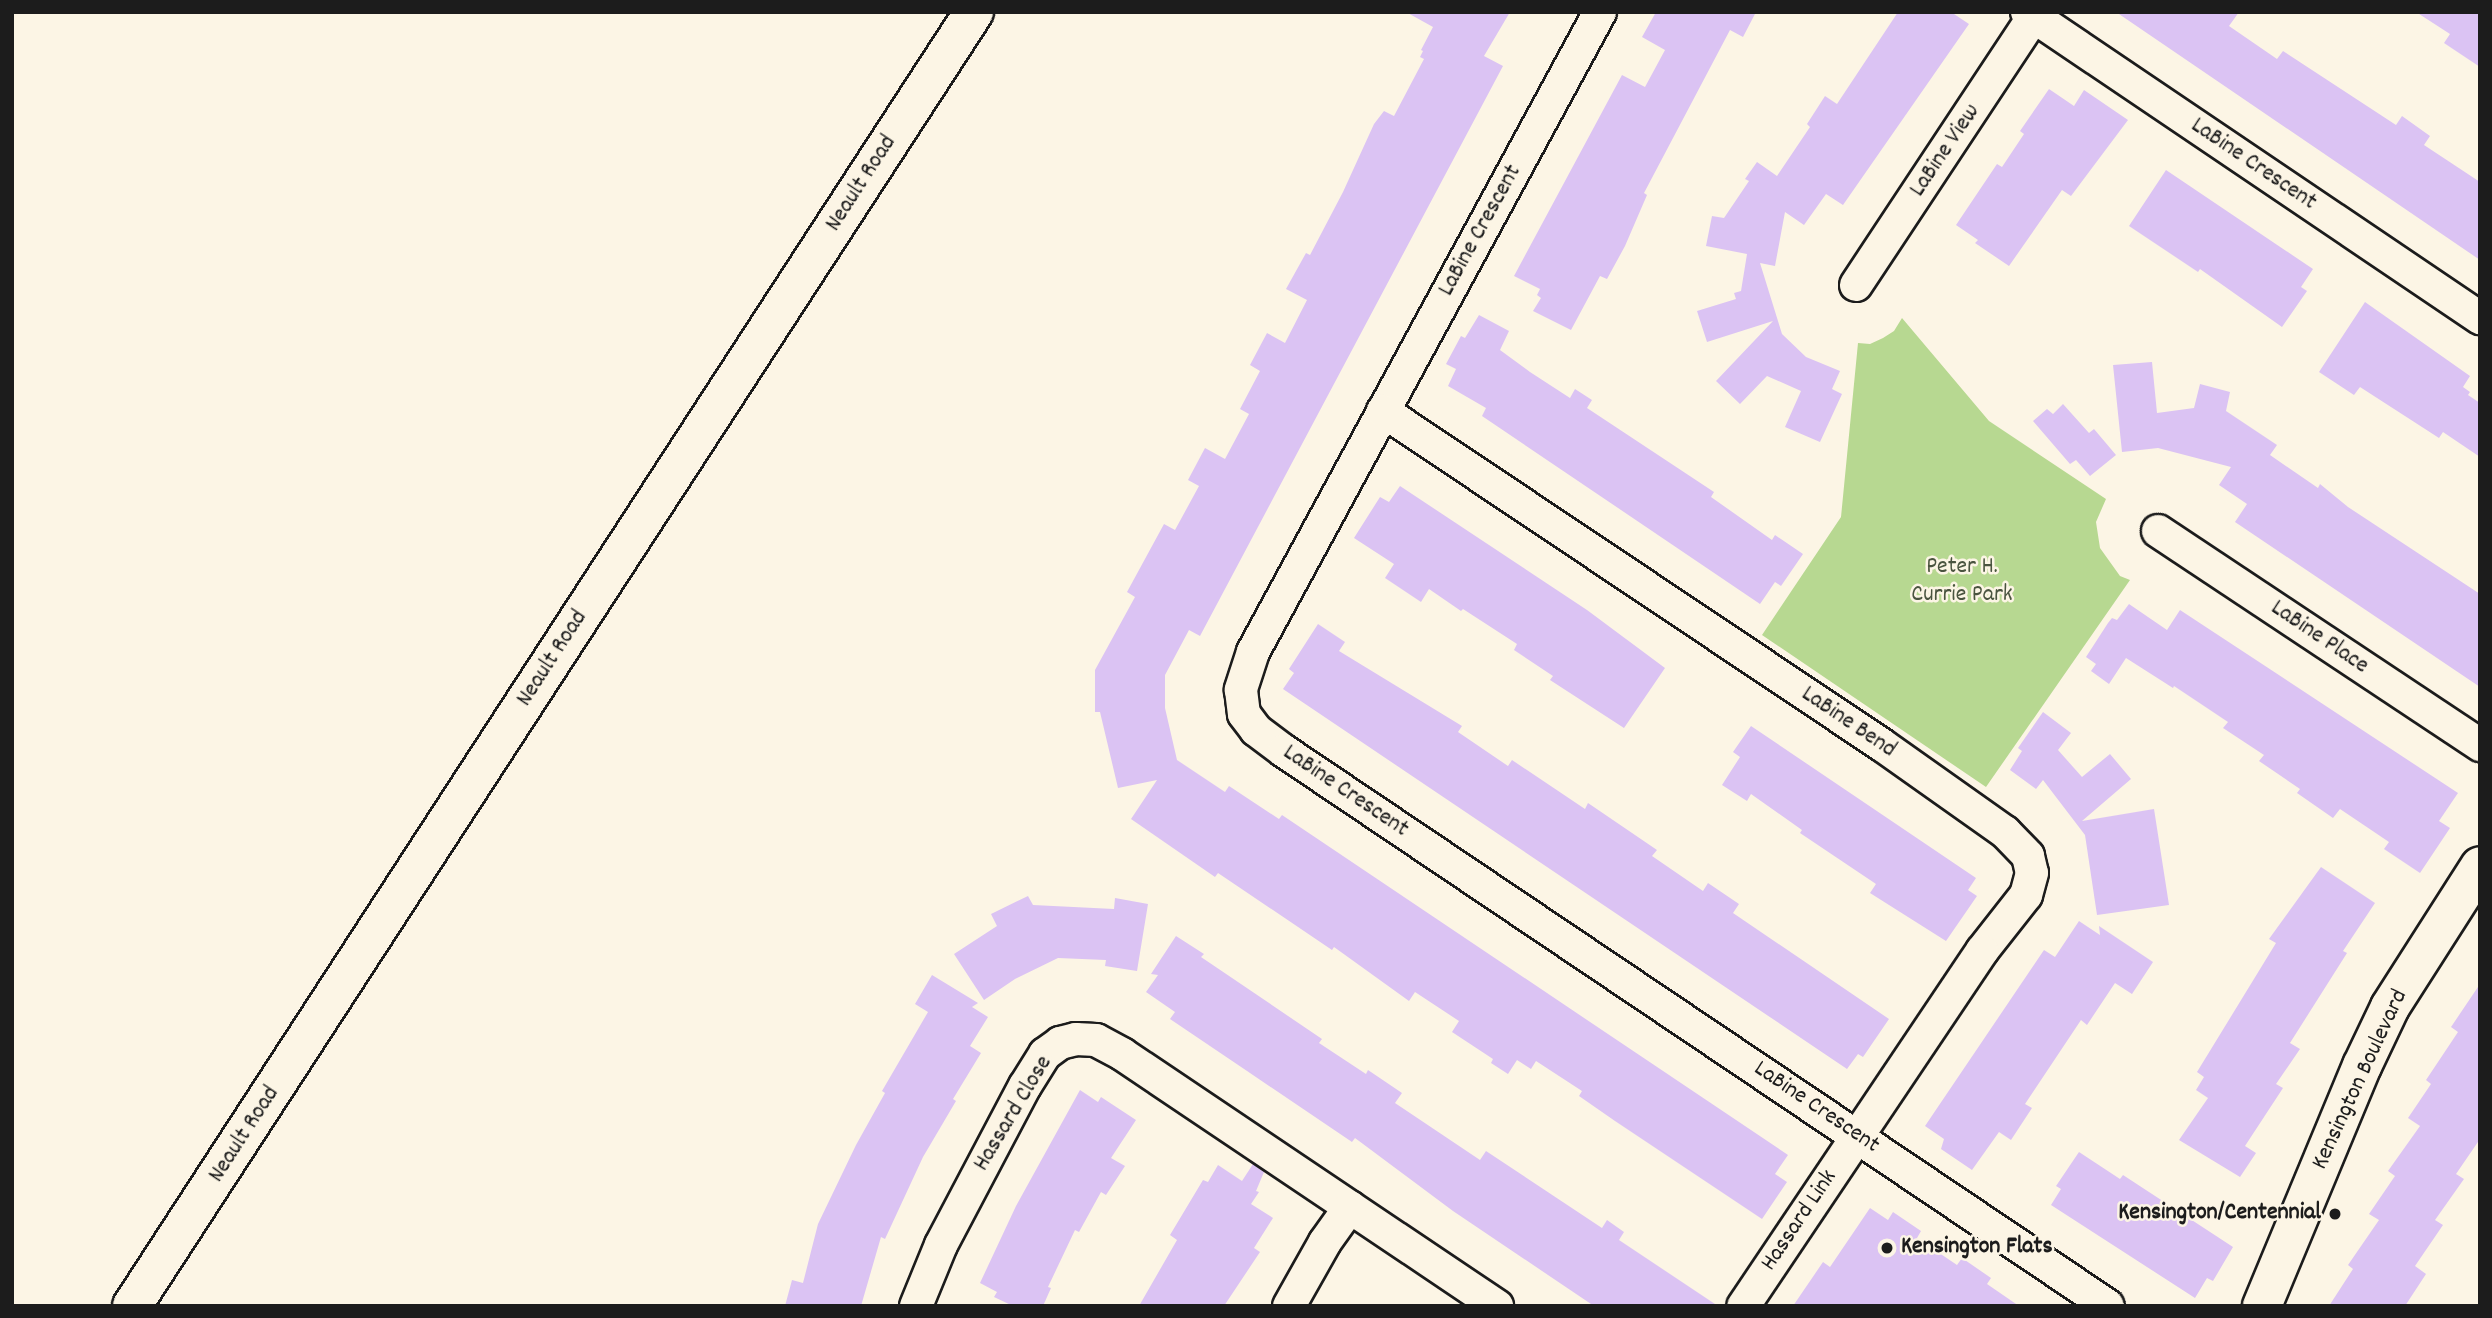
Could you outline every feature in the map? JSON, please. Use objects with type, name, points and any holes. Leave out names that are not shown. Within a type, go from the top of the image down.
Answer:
[{"type":"main road","name":"Neault Road","points":[[132,1306],[974,12]]},
{"type":"main road","name":"Kensington Boulevard","points":[[2262,1306],[2390,1007],[2480,866]]},
{"type":"street","name":"LaBine Crescent","points":[[1600,12],[1253,652],[1241,690],[1244,714],[1256,730],[1284,751],[2108,1306]]},
{"type":"street","name":"LaBine Crescent","points":[[2033,14],[2480,318]]},
{"type":"street","name":"LaBine View","points":[[1856,285],[2033,14]]},
{"type":"street","name":"LaBine Bend","points":[[1383,411],[1882,745],[2005,832],[2028,856],[2032,873],[2026,895],[1982,951],[1858,1137]]},
{"type":"street","name":"LaBine Place","points":[[2158,531],[2480,745]]},
{"type":"street","name":"Hassard Close","points":[[916,1306],[941,1245],[1025,1086],[1045,1054],[1060,1043],[1076,1039],[1096,1040],[1122,1054],[1497,1306]]},
{"type":"street","name":"Hassard Link","points":[[1742,1306],[1858,1137]]},
{"type":"street","points":[[1289,1306],[1325,1242],[1350,1207]]},
{"type":"green space","name":"Peter H. Currie Park","points":[[1902,318],[1989,421],[2106,499],[2096,522],[2100,548],[2120,576],[2130,580],[1986,787],[1762,635],[1841,517],[1858,343],[1870,344],[1883,338],[1894,331]]},
{"type":"building","points":[[1406,12],[1510,12],[1484,56],[1503,66],[1200,636],[1189,630],[1165,675],[1165,708],[1177,760],[1225,792],[1229,786],[1279,819],[1282,815],[1788,1155],[1775,1174],[1787,1182],[1762,1219],[1579,1096],[1582,1091],[1536,1061],[1531,1069],[1517,1060],[1508,1074],[1491,1063],[1493,1059],[1452,1032],[1459,1021],[1415,992],[1409,1001],[1334,947],[1332,950],[1218,873],[1215,877],[1131,819],[1157,780],[1118,788],[1100,712],[1095,712],[1095,670],[1135,597],[1127,592],[1164,524],[1175,530],[1199,486],[1188,480],[1205,448],[1225,459],[1249,414],[1240,409],[1260,371],[1250,365],[1267,333],[1285,343],[1307,300],[1286,289],[1306,253],[1310,255],[1374,124],[1384,111],[1394,116],[1424,59],[1420,57],[1423,51],[1421,50],[1433,27]]},
{"type":"building","points":[[1656,12],[1756,12],[1743,37],[1730,30],[1644,193],[1647,195],[1625,246],[1607,279],[1600,276],[1571,330],[1533,311],[1541,298],[1537,295],[1540,289],[1514,276],[1622,75],[1645,87],[1665,50],[1642,37]]},
{"type":"building","points":[[1898,12],[1951,12],[1969,24],[1843,205],[1826,194],[1804,225],[1785,212],[1775,266],[1760,263],[1782,334],[1806,357],[1840,371],[1832,389],[1842,394],[1820,442],[1785,427],[1801,391],[1767,376],[1740,404],[1716,381],[1773,321],[1707,342],[1697,311],[1736,299],[1734,293],[1741,291],[1747,254],[1706,246],[1712,216],[1724,218],[1749,181],[1745,179],[1757,162],[1777,176],[1810,127],[1807,124],[1825,96],[1837,104]]},
{"type":"building","points":[[2116,12],[2239,12],[2229,26],[2277,59],[2283,51],[2396,125],[2402,116],[2430,136],[2424,145],[2480,182],[2480,260]]},
{"type":"building","points":[[2416,12],[2480,12],[2480,67],[2444,43],[2450,34]]},
{"type":"building","points":[[2049,89],[2074,106],[2084,90],[2128,120],[2071,196],[2062,190],[2009,266],[1975,243],[1978,240],[1956,225],[1997,164],[2002,167],[2024,134],[2020,131]]},
{"type":"building","points":[[2166,170],[2313,269],[2301,287],[2307,291],[2282,327],[2200,269],[2198,272],[2129,226]]},
{"type":"building","points":[[2365,302],[2470,376],[2463,387],[2470,392],[2468,395],[2480,403],[2480,457],[2443,432],[2439,438],[2360,387],[2354,395],[2319,372]]},
{"type":"building","points":[[1479,315],[1509,331],[1500,350],[1570,398],[1575,389],[1592,400],[1587,408],[1714,492],[1711,497],[1772,540],[1775,535],[1803,554],[1781,586],[1775,582],[1760,604],[1482,416],[1486,408],[1448,386],[1456,369],[1446,364],[1461,336],[1465,338]]},
{"type":"building","points":[[2152,362],[2157,413],[2194,408],[2200,384],[2230,392],[2226,411],[2277,445],[2270,455],[2318,488],[2320,484],[2348,507],[2480,594],[2480,687],[2235,522],[2247,504],[2219,485],[2231,467],[2158,448],[2122,452],[2113,365]]},
{"type":"building","points":[[2063,404],[2089,433],[2094,429],[2116,455],[2090,476],[2076,460],[2070,464],[2033,421],[2047,409],[2053,414]]},
{"type":"building","points":[[1400,486],[1587,610],[1665,668],[1624,728],[1550,680],[1553,676],[1514,650],[1517,644],[1463,609],[1461,611],[1429,589],[1421,602],[1385,578],[1394,564],[1354,538],[1380,497],[1389,502]]},
{"type":"building","points":[[2129,604],[2167,630],[2180,610],[2458,793],[2439,821],[2450,828],[2420,873],[2384,849],[2389,842],[2340,809],[2333,818],[2297,793],[2300,789],[2259,761],[2264,755],[2223,728],[2228,722],[2174,686],[2173,688],[2126,658],[2109,684],[2091,671],[2096,664],[2086,657],[2112,618],[2117,620]]},
{"type":"building","points":[[1318,624],[1345,642],[1339,651],[1462,726],[1458,732],[1508,766],[1512,760],[1585,809],[1588,803],[1657,850],[1652,856],[1703,891],[1708,883],[1739,904],[1733,913],[1889,1019],[1863,1057],[1858,1054],[1847,1069],[1283,689],[1294,673],[1289,669]]},
{"type":"building","points":[[2043,712],[2071,733],[2058,750],[2082,777],[2110,754],[2131,779],[2082,821],[2154,809],[2169,905],[2097,915],[2085,835],[2043,780],[2036,789],[2010,770],[2022,751],[2018,748]]},
{"type":"building","points":[[1751,726],[1976,878],[1968,890],[1977,896],[1946,941],[1870,893],[1876,884],[1800,833],[1802,830],[1751,794],[1747,801],[1722,785],[1740,757],[1733,752]]},
{"type":"building","points":[[2321,867],[2375,903],[2343,951],[2347,953],[2290,1043],[2300,1049],[2276,1084],[2283,1088],[2245,1146],[2256,1153],[2240,1177],[2179,1140],[2208,1098],[2196,1090],[2204,1077],[2197,1072],[2276,943],[2269,939]]},
{"type":"building","points":[[1028,896],[1033,905],[1114,909],[1115,898],[1148,904],[1137,971],[1105,966],[1106,960],[1058,958],[1015,979],[984,1000],[954,954],[997,926],[991,914]]},
{"type":"building","points":[[2079,921],[2100,935],[2099,926],[2153,962],[2132,994],[2115,983],[2087,1025],[2081,1020],[2025,1104],[2032,1108],[2011,1140],[1999,1132],[1972,1170],[1941,1149],[1944,1139],[1925,1126],[2044,950],[2055,957]]},
{"type":"building","points":[[1176,936],[1204,954],[1201,957],[1322,1039],[1319,1043],[1366,1074],[1368,1070],[1402,1093],[1395,1103],[1480,1160],[1486,1151],[1602,1228],[1607,1220],[1624,1232],[1619,1240],[1718,1306],[1594,1306],[1453,1211],[1355,1138],[1352,1142],[1170,1019],[1175,1012],[1146,992],[1158,975],[1151,974]]},
{"type":"building","points":[[932,975],[978,1003],[972,1007],[988,1017],[970,1046],[981,1053],[923,1157],[885,1239],[881,1237],[861,1306],[785,1306],[792,1280],[803,1283],[818,1224],[856,1145],[885,1093],[882,1091],[928,1012],[915,1004]]},
{"type":"building","points":[[2480,984],[2480,1139],[2456,1174],[2464,1179],[2435,1220],[2443,1225],[2415,1266],[2426,1274],[2405,1306],[2329,1306],[2353,1269],[2348,1265],[2379,1220],[2369,1214],[2395,1176],[2388,1171],[2420,1126],[2408,1118],[2431,1084],[2426,1080],[2458,1032],[2451,1027]]},
{"type":"building","points":[[1080,1090],[1098,1102],[1101,1097],[1136,1120],[1111,1158],[1125,1166],[1106,1195],[1101,1192],[1079,1232],[1075,1230],[1048,1287],[1051,1288],[1043,1306],[1013,1306],[994,1297],[997,1292],[980,1283],[1016,1206]]},
{"type":"building","points":[[2079,1152],[2120,1179],[2123,1175],[2233,1247],[2213,1281],[2207,1278],[2195,1298],[2051,1205],[2061,1189],[2056,1186]]},
{"type":"building","points":[[1253,1164],[1264,1172],[1256,1191],[1259,1192],[1251,1204],[1273,1218],[1254,1248],[1260,1252],[1224,1306],[1139,1306],[1177,1240],[1170,1235],[1203,1180],[1208,1182],[1218,1165],[1242,1181]]},
{"type":"building","name":"Kensington Flats","points":[[1870,1208],[1888,1220],[1893,1212],[1921,1231],[1917,1238],[1957,1265],[1962,1258],[1991,1278],[1987,1284],[2019,1306],[1793,1306],[1823,1262],[1830,1267]]},
{"type":"place","name":"Kensington/Centennial","points":[[2335,1214]]},
{"type":"place","name":"Kensington Flats","points":[[1887,1248]]}]
